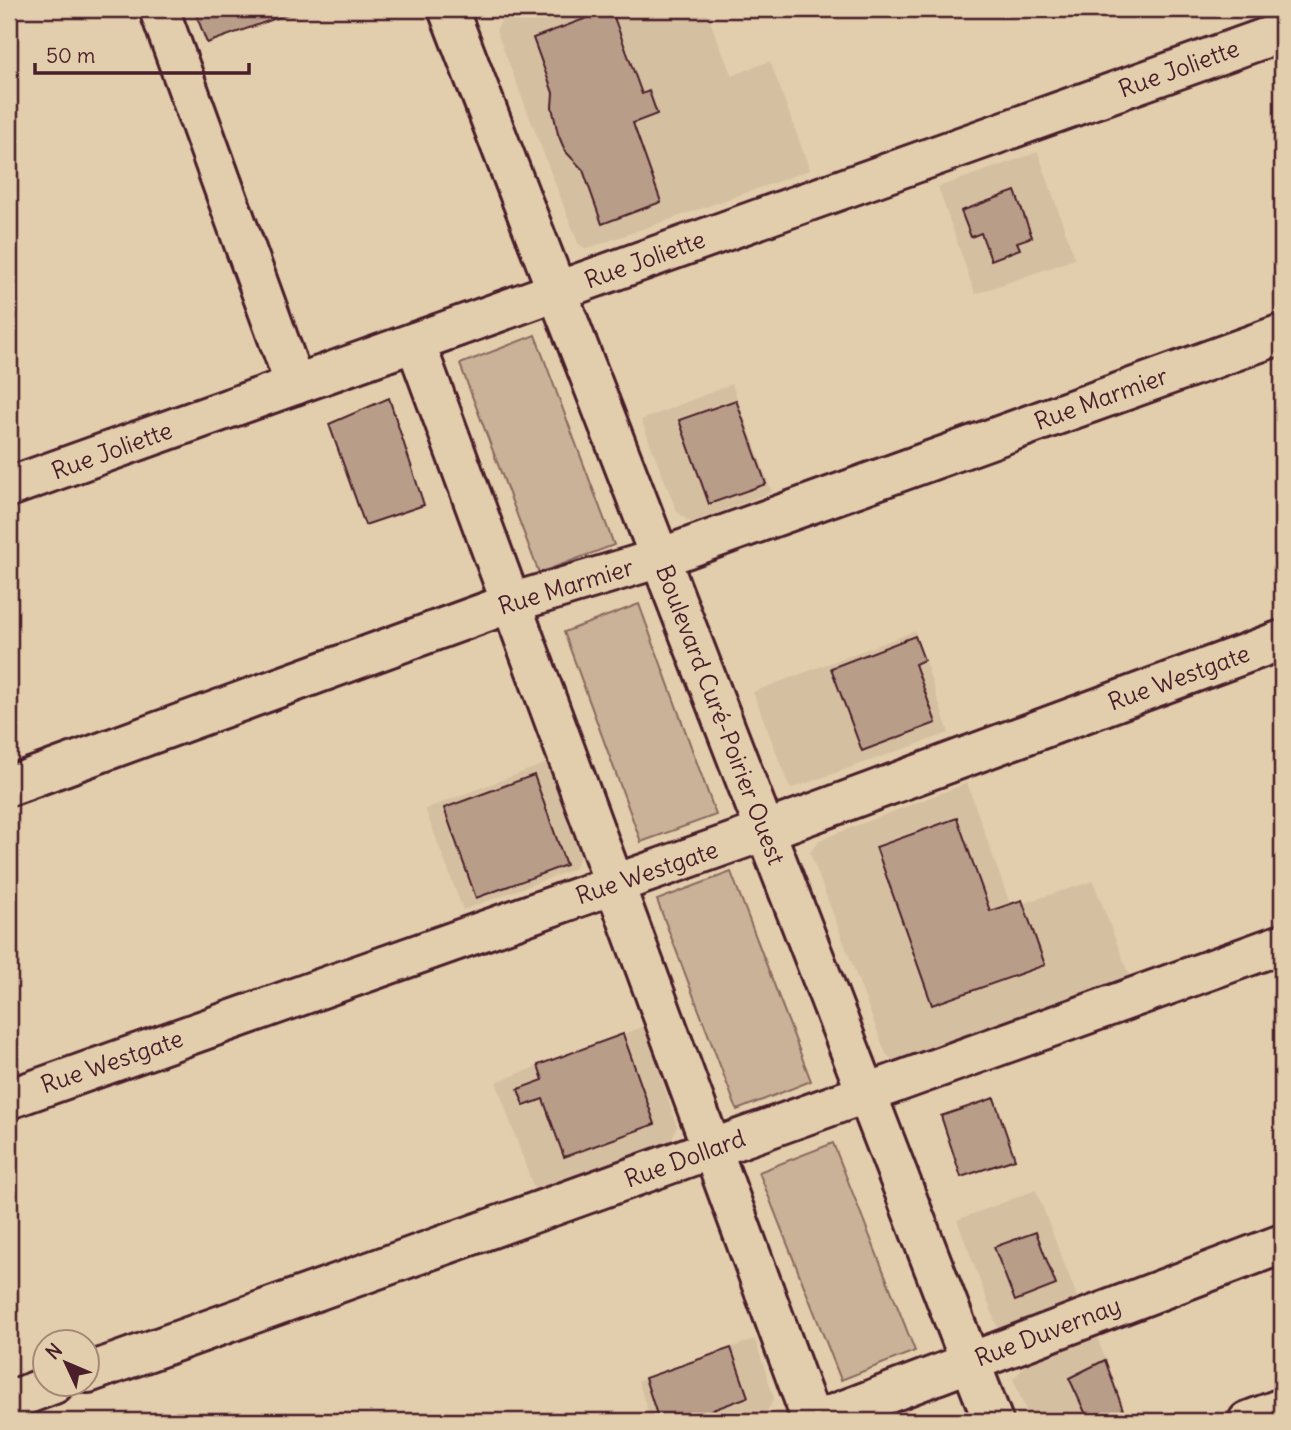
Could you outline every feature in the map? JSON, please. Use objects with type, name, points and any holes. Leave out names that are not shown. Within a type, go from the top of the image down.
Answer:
[{"type":"street","points":[[159,9],[295,385]]},
{"type":"street","name":"Boulevard Curé-Poirier Ouest","points":[[448,9],[993,1421]]},
{"type":"street","name":"Rue Joliette","points":[[9,487],[1282,33]]},
{"type":"street","name":"Rue Marmier","points":[[9,786],[511,603],[660,558],[1282,334]]},
{"type":"street","points":[[415,342],[813,1421]]},
{"type":"street","name":"Rue Westgate","points":[[9,1099],[765,831],[1282,640]]},
{"type":"street","name":"Rue Dollard","points":[[102,1368],[1282,944]]},
{"type":"street","name":"Rue Duvernay","points":[[813,1421],[1282,1244]]},
{"type":"street","points":[[9,1401],[32,1392]]},
{"type":"street","points":[[1248,1421],[1282,1408]]},
{"type":"shaded area","points":[[519,9],[705,9],[732,76],[770,61],[810,170],[586,249],[578,243],[496,30],[505,14]]},
{"type":"shaded area","points":[[1038,152],[1075,259],[975,294],[938,187]]},
{"type":"shaded area","points":[[535,335],[614,545],[539,573],[460,364]]},
{"type":"shaded area","points":[[732,384],[772,492],[691,523],[677,512],[641,420]]},
{"type":"shaded area","points":[[639,604],[716,815],[641,842],[564,632]]},
{"type":"shaded area","points":[[915,631],[949,733],[790,789],[753,692]]},
{"type":"shaded area","points":[[552,761],[581,855],[574,869],[463,910],[425,809]]},
{"type":"shaded area","points":[[967,783],[1011,907],[1093,881],[1130,977],[894,1062],[886,1054],[810,853],[819,840]]},
{"type":"shaded area","points":[[731,872],[811,1081],[737,1110],[657,900]]},
{"type":"shaded area","points":[[645,1026],[677,1127],[671,1141],[534,1189],[496,1082]]},
{"type":"shaded area","points":[[833,1143],[915,1351],[841,1380],[759,1172]]},
{"type":"shaded area","points":[[1036,1190],[1078,1299],[998,1329],[957,1220]]},
{"type":"shaded area","points":[[1096,1334],[1128,1421],[1030,1421],[1013,1379],[1028,1363]]},
{"type":"shaded area","points":[[755,1339],[774,1398],[767,1412],[740,1421],[651,1421],[638,1381]]},
{"type":"building","points":[[194,9],[298,9],[299,10],[207,43]]},
{"type":"building","points":[[611,9],[642,94],[649,91],[657,114],[633,123],[661,202],[602,224],[583,170],[565,151],[558,134],[552,107],[553,93],[533,38]]},
{"type":"building","points":[[1015,191],[1032,237],[1017,242],[1020,249],[991,260],[981,233],[971,237],[961,211]]},
{"type":"building","points":[[389,398],[424,505],[365,525],[329,424]]},
{"type":"building","points":[[736,400],[766,484],[709,504],[679,420]]},
{"type":"building","points":[[915,636],[924,660],[915,664],[936,723],[862,751],[831,668]]},
{"type":"building","points":[[534,775],[566,865],[476,898],[444,808]]},
{"type":"building","points":[[957,818],[990,911],[1022,900],[1045,965],[932,1005],[876,847]]},
{"type":"building","points":[[623,1034],[655,1124],[564,1157],[543,1099],[524,1106],[518,1089],[543,1080],[538,1065]]},
{"type":"building","points":[[994,1098],[1015,1159],[961,1177],[941,1116]]},
{"type":"building","points":[[1036,1232],[1056,1285],[1015,1301],[994,1247]]},
{"type":"building","points":[[731,1348],[748,1397],[683,1421],[659,1421],[645,1378]]},
{"type":"building","points":[[1105,1360],[1126,1418],[1089,1421],[1069,1378]]}]
